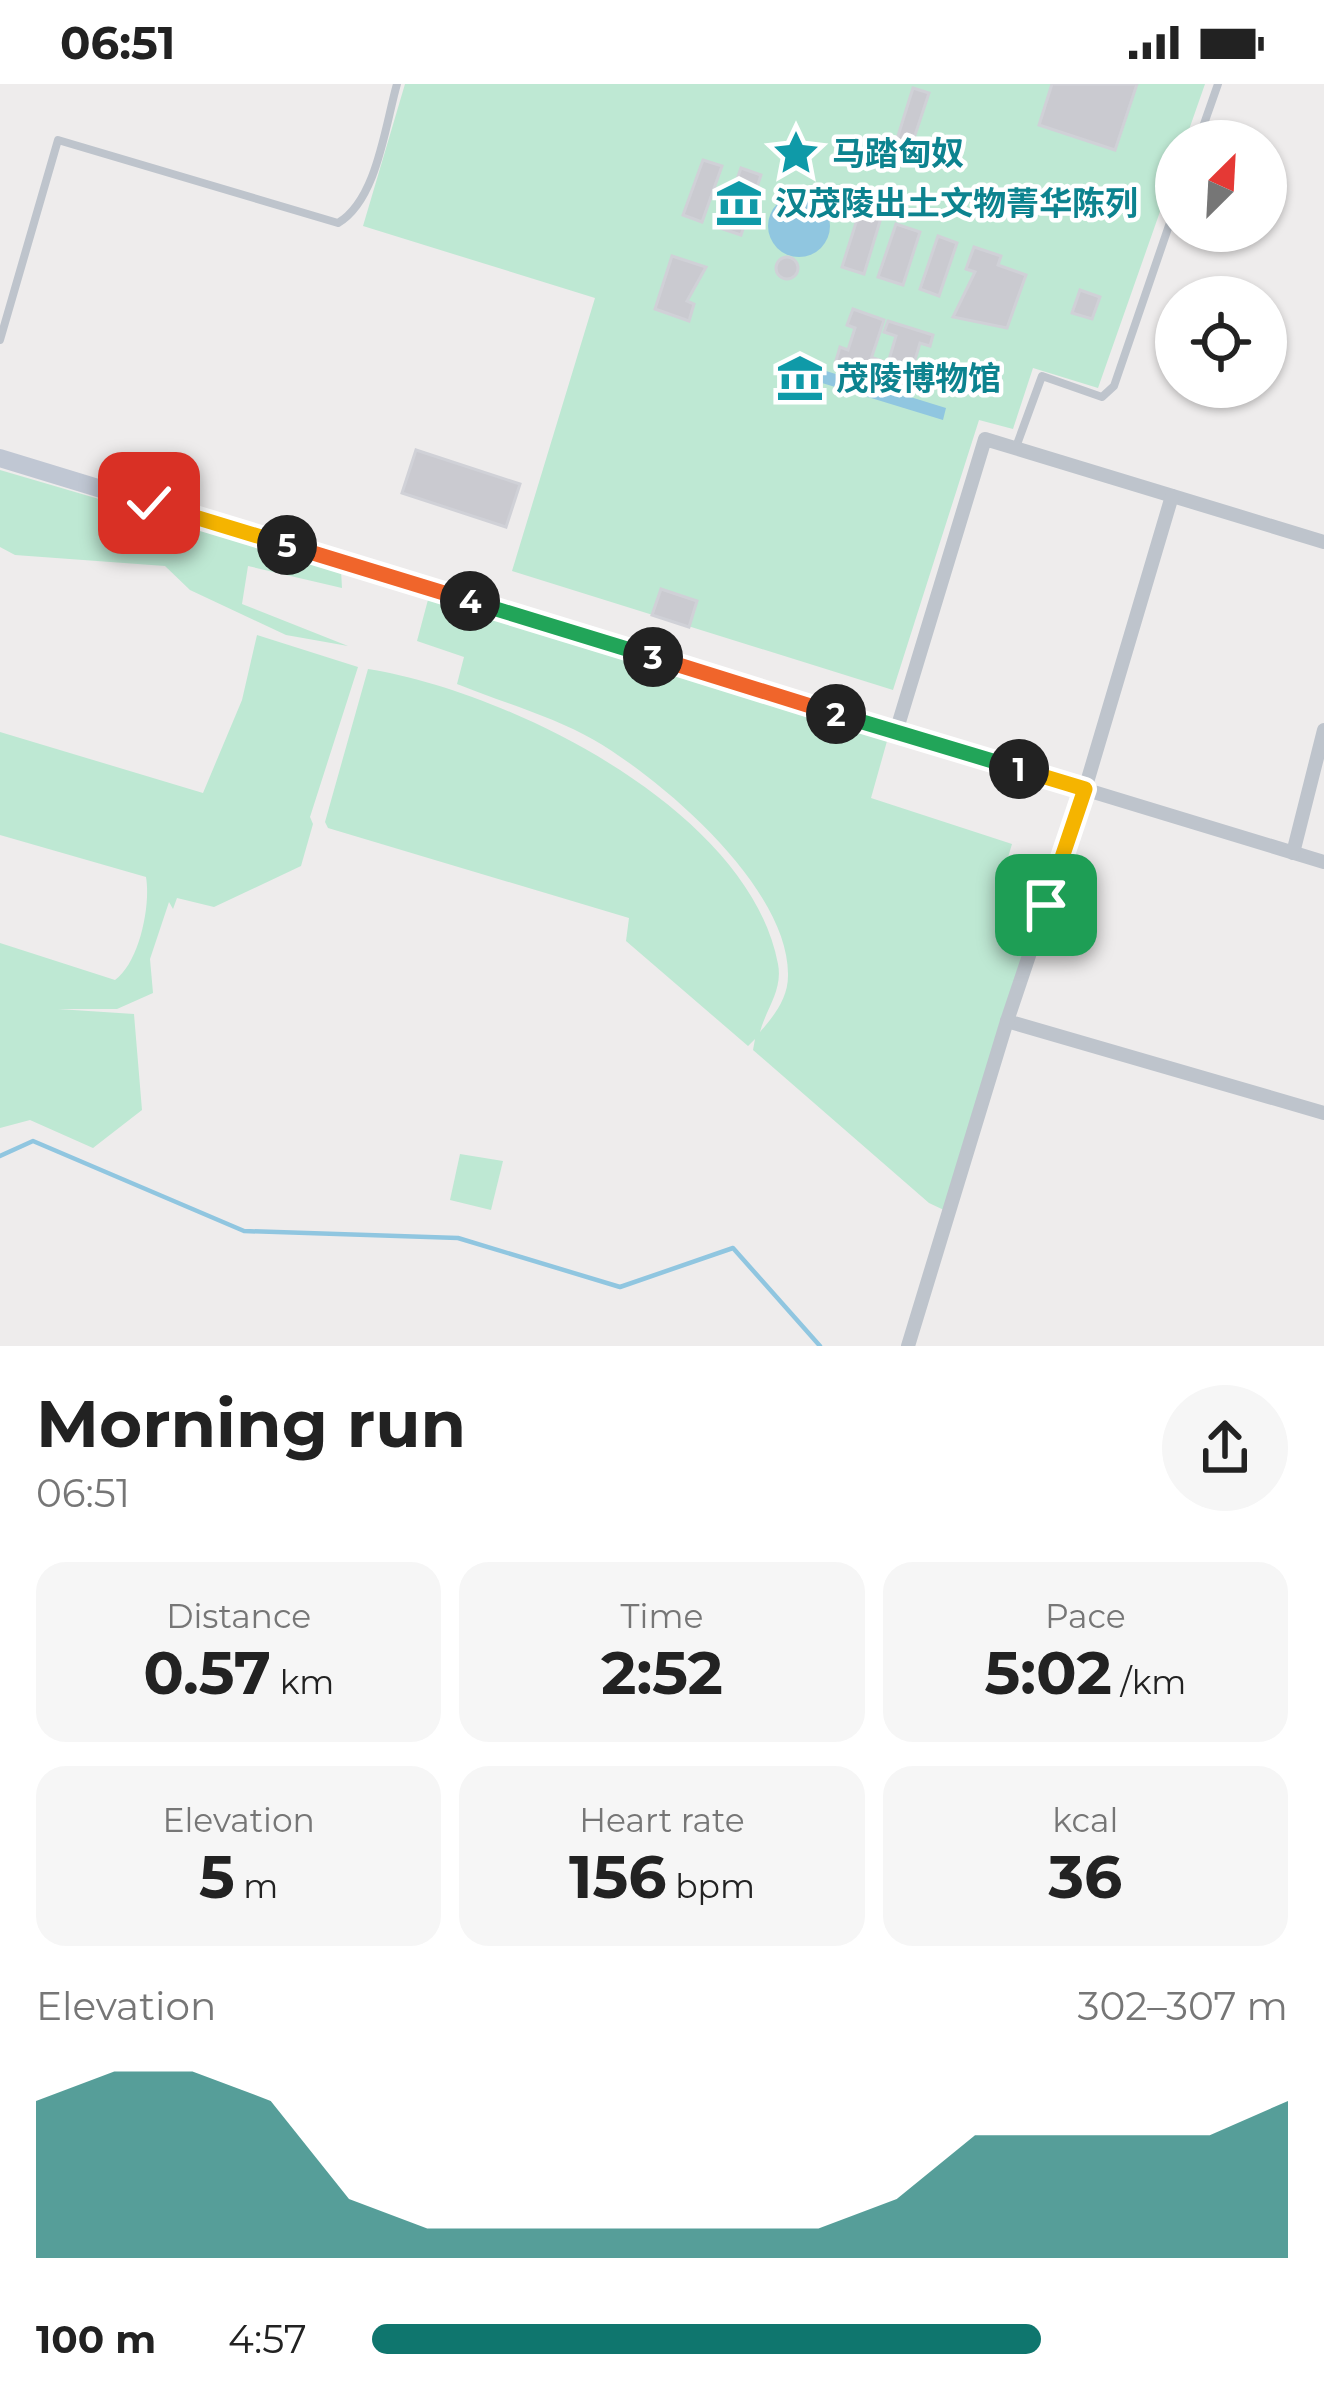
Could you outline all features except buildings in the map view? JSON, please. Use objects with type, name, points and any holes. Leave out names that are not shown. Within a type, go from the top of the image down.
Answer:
[{"type":"main road","points":[[0,458],[896,732]]},
{"type":"street","points":[[1324,542],[985,439],[896,732],[1324,862]]},
{"type":"street","points":[[908,1346],[1007,1021],[1085,789],[1172,496]]},
{"type":"street","points":[[1293,853],[1324,730]]},
{"type":"street","points":[[1007,1021],[1324,1113]]},
{"type":"lane","points":[[0,340],[58,140],[338,223],[355,213],[365,190],[398,84]]},
{"type":"lane","points":[[1205,120],[1218,84]]},
{"type":"lane","points":[[1015,448],[1042,376],[1102,397],[1114,386],[1160,252]]},
{"type":"green space","name":"茂陵博物馆","points":[[405,84],[1205,84],[1192,120],[1155,120],[1155,226],[1098,388],[1033,368],[1013,429],[979,420],[893,690],[512,571],[595,298],[363,226]]},
{"type":"green space","points":[[0,470],[341,570],[342,588],[248,566],[242,604],[348,646],[286,635],[190,590],[165,566],[15,555],[0,547]]},
{"type":"green space","points":[[429,596],[889,734],[871,798],[1012,844],[995,901],[1037,917],[946,1211],[929,1203],[753,1050],[755,1039],[748,1046],[626,941],[629,918],[328,828],[325,822],[368,669],[487,703],[552,731],[615,767],[672,808],[721,856],[758,908],[778,964],[776,991],[760,1032],[783,999],[788,976],[783,943],[768,908],[718,840],[654,782],[594,740],[457,684],[464,657],[417,641]]},
{"type":"green space","points":[[257,635],[358,667],[310,817],[313,824],[301,866],[214,907],[177,898],[173,909],[169,902],[150,959],[153,993],[117,1009],[58,1009],[134,1014],[142,1110],[93,1148],[30,1120],[0,1128],[0,943],[115,980],[137,948],[147,889],[146,877],[0,835],[0,732],[203,793],[242,700]]},
{"type":"green space","points":[[460,1154],[503,1161],[491,1210],[450,1200]]},
{"type":"water","points":[[799,195],[821,204],[830,226],[821,248],[799,257],[777,248],[768,226],[777,204]]},
{"type":"water","points":[[813,367],[946,408],[943,420],[809,379]]},
{"type":"waterway","points":[[0,1156],[33,1141],[244,1231],[458,1238],[620,1287],[733,1248],[820,1346]]},
{"type":"place","name":"马踏匈奴","points":[[796,153]]},
{"type":"place","name":"汉茂陵出土文物菁华陈列","points":[[739,203]]},
{"type":"place","name":"茂陵博物馆","points":[[800,378]]},
{"type":"route","points":[[149,503],[1085,789],[1046,905]]}]
